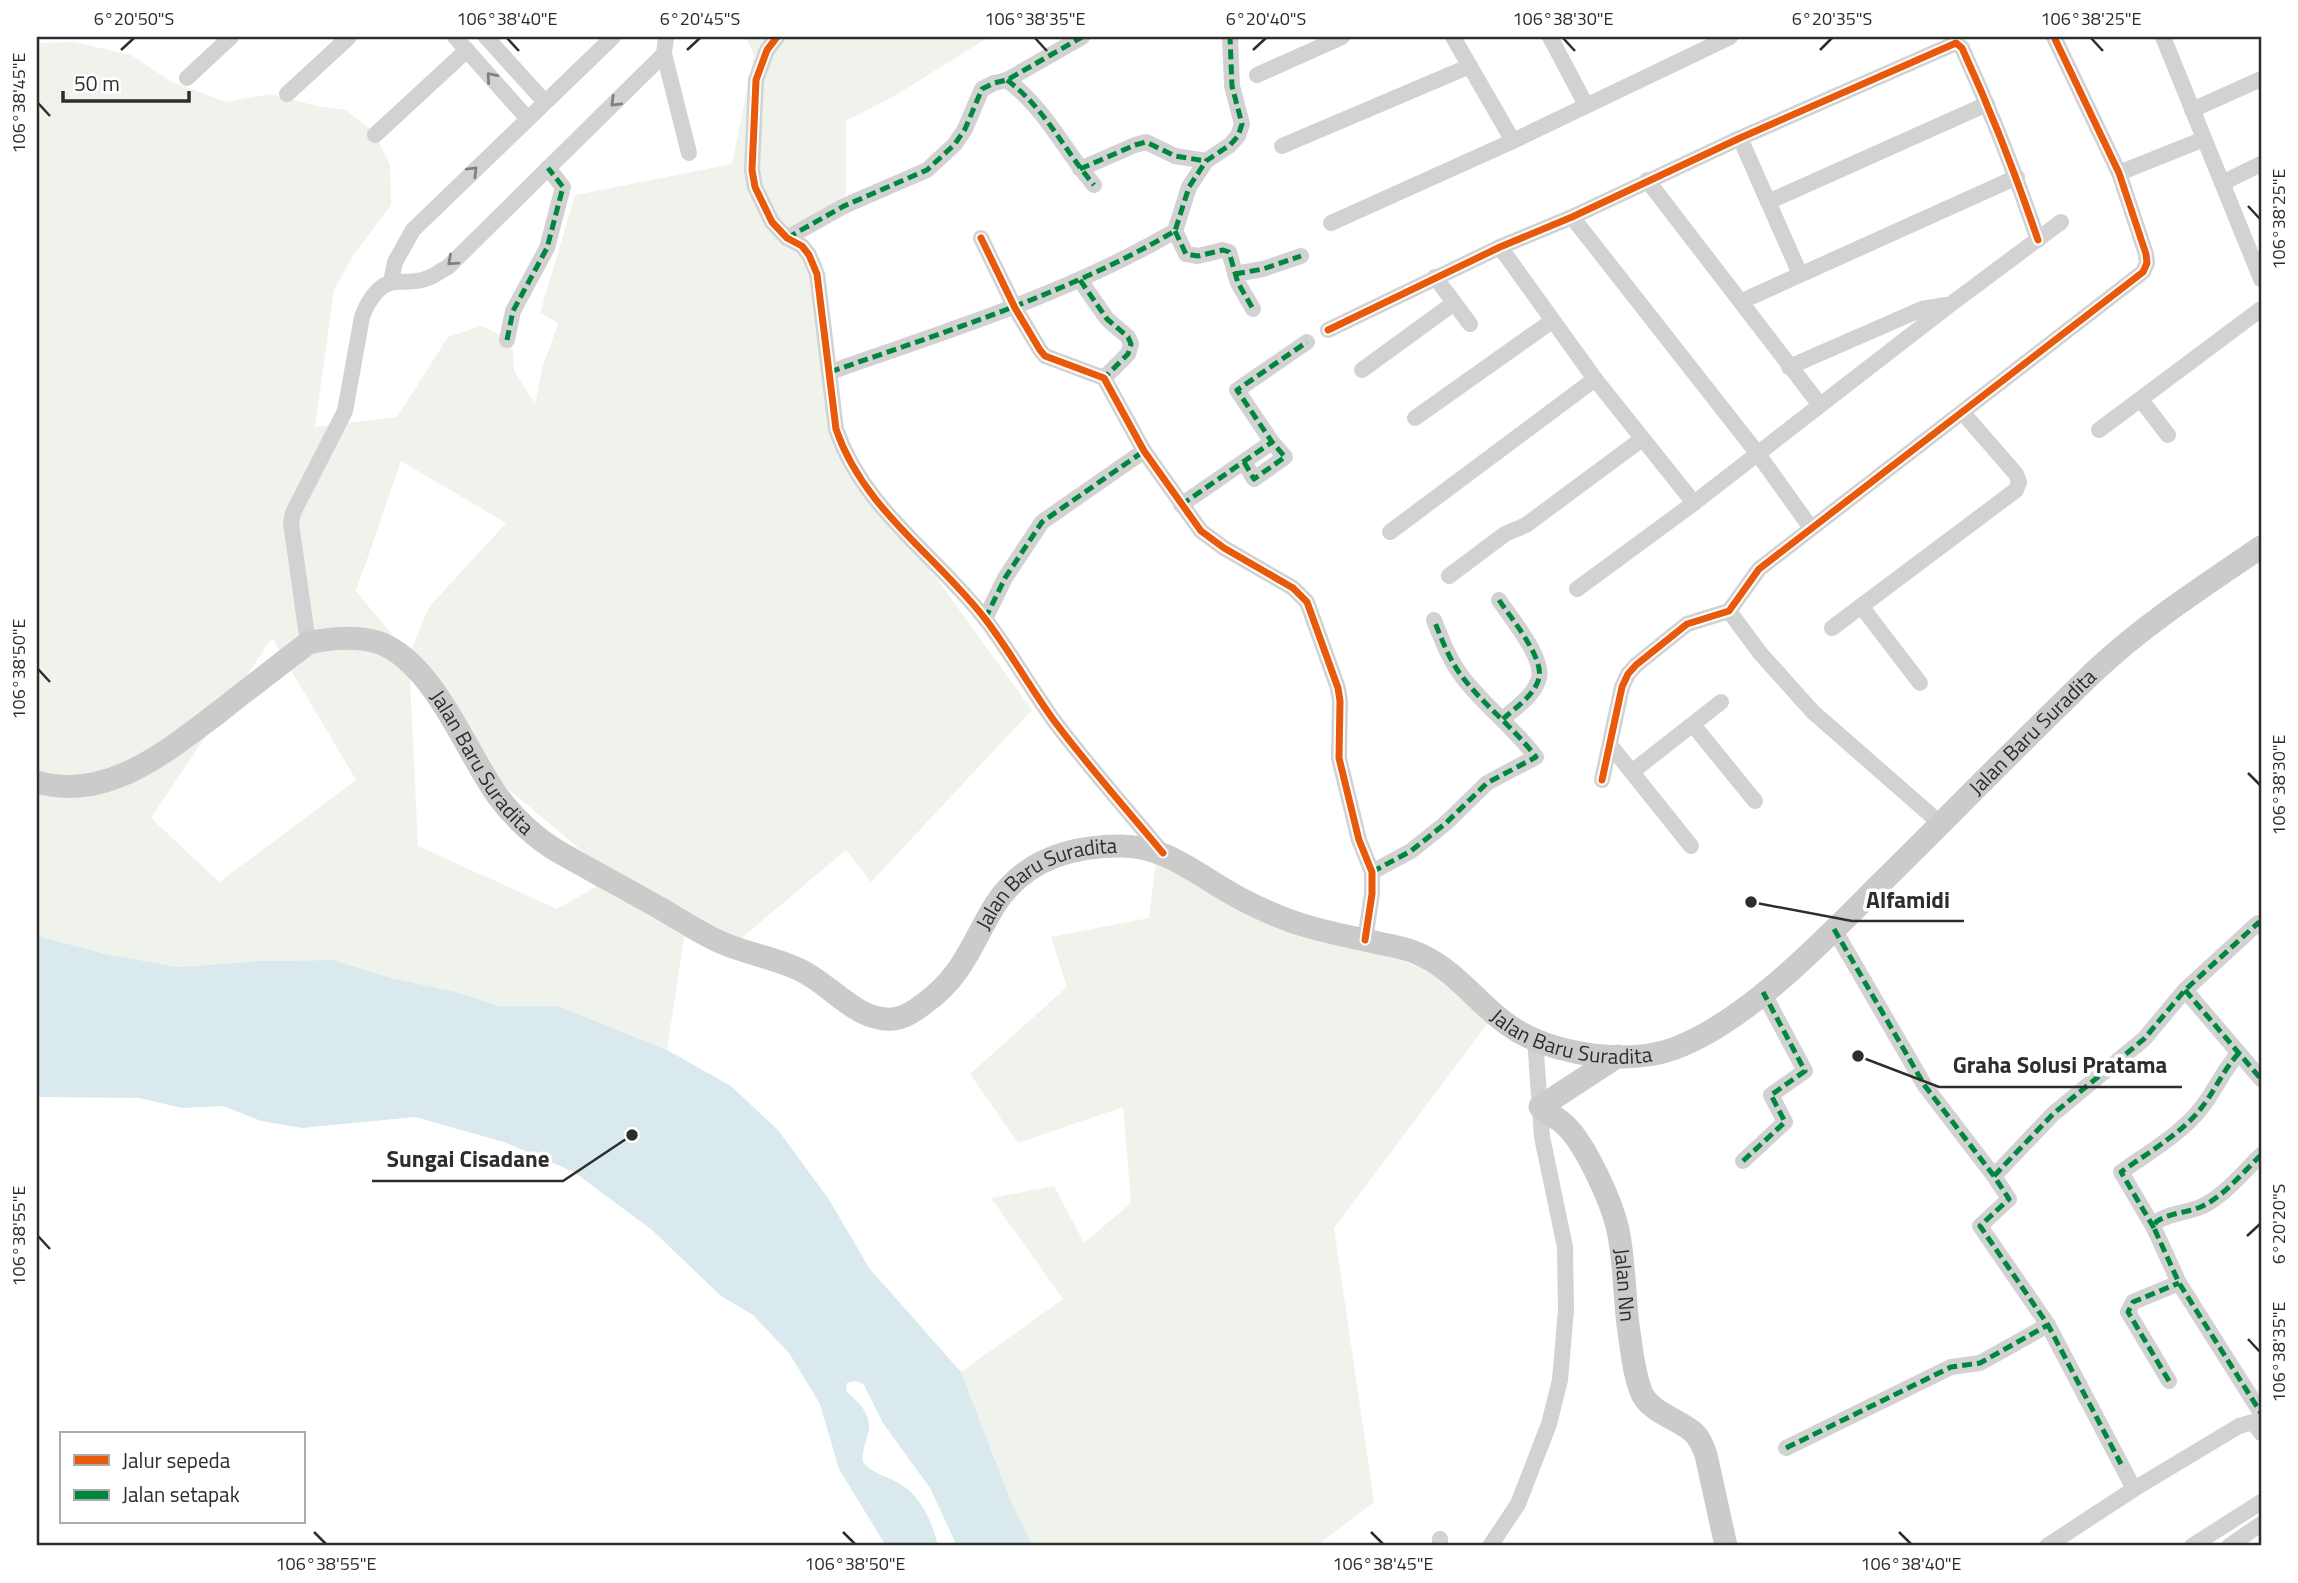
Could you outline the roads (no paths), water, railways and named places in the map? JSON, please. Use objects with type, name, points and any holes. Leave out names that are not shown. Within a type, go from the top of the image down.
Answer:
[{"type":"main road","name":"Jalan Baru Suradita","points":[[37,782],[93,784],[114,779],[160,757],[308,643],[332,638],[380,643],[401,655],[444,706],[499,797],[547,845],[720,942],[799,969],[860,1010],[877,1017],[894,1019],[909,1014],[951,981],[963,965],[996,904],[1025,871],[1042,860],[1084,848],[1139,846],[1164,853],[1273,915],[1306,927],[1423,956],[1440,967],[1498,1017],[1519,1032],[1535,1039],[1560,1049],[1618,1056],[1655,1054],[1689,1042],[1763,992],[1834,929],[2101,666],[2160,616],[2261,547]]},
{"type":"main road","points":[[1540,1107],[1618,1056]]},
{"type":"main road","name":"Jalan Nn","points":[[1540,1107],[1567,1126],[1588,1157],[1611,1208],[1618,1231],[1632,1355],[1642,1393],[1656,1409],[1695,1434],[1701,1443],[1726,1546]]},
{"type":"street","points":[[187,78],[231,37]]},
{"type":"street","points":[[286,94],[349,37]]},
{"type":"street","points":[[455,37],[527,118]]},
{"type":"street","points":[[486,37],[544,102]]},
{"type":"street","points":[[391,282],[395,262],[413,230],[613,37]]},
{"type":"street","points":[[666,37],[664,54],[689,153]]},
{"type":"street","points":[[777,37],[767,50],[757,80],[752,170],[755,187],[772,222],[787,237],[802,246],[817,274],[836,429],[852,468],[886,513],[985,620],[1055,722],[1164,853]]},
{"type":"street","points":[[787,237],[844,206],[927,170],[955,144],[965,130],[982,89],[1007,80],[1082,37]]},
{"type":"street","points":[[830,372],[1015,308],[1080,280],[1175,231],[1189,187],[1206,161],[1230,145],[1242,124],[1232,86],[1230,37]]},
{"type":"street","points":[[1257,75],[1342,37]]},
{"type":"street","points":[[1453,37],[1513,141]]},
{"type":"street","points":[[1550,37],[1586,105]]},
{"type":"street","points":[[1602,780],[1622,687],[1628,674],[1687,624],[1729,611],[1759,569],[2143,272],[2147,263],[2146,254],[2119,173],[2054,37]]},
{"type":"street","points":[[2163,37],[2222,183],[2257,255],[2261,279]]},
{"type":"street","points":[[1331,223],[1513,141],[1726,38]]},
{"type":"street","points":[[1328,330],[1500,247],[1956,43],[1962,48],[1987,104],[2017,177],[2038,240]]},
{"type":"street","points":[[375,135],[467,50]]},
{"type":"street","points":[[308,643],[290,523],[345,411],[366,304],[391,282],[411,282],[428,278],[447,267],[664,54]]},
{"type":"street","points":[[1282,146],[1470,66]]},
{"type":"street","points":[[2192,110],[2261,79]]},
{"type":"street","points":[[1007,80],[1040,109],[1080,169],[1094,185]]},
{"type":"street","points":[[1768,202],[1987,104]]},
{"type":"street","points":[[1740,138],[1800,274]]},
{"type":"street","points":[[2119,173],[2204,139]]},
{"type":"street","points":[[1080,169],[1146,142],[1175,156],[1206,161]]},
{"type":"street","points":[[2222,183],[2261,164]]},
{"type":"street","points":[[507,340],[513,311],[547,248],[564,187],[548,168]]},
{"type":"street","points":[[1742,301],[2017,177]]},
{"type":"street","points":[[1647,180],[1820,405]]},
{"type":"street","points":[[1572,217],[1758,454],[1811,528]]},
{"type":"street","points":[[1577,589],[1694,503],[2061,222]]},
{"type":"street","points":[[1175,231],[1186,254],[1198,256],[1223,250],[1229,253],[1235,274],[1253,309]]},
{"type":"street","points":[[981,238],[1015,308],[1045,356],[1104,378],[1144,451],[1201,531],[1293,588],[1307,602],[1338,688],[1339,758],[1359,840],[1372,872],[1372,894],[1365,940]]},
{"type":"street","points":[[1500,247],[1595,379],[1694,503]]},
{"type":"street","points":[[1235,274],[1263,269],[1301,256]]},
{"type":"street","points":[[1435,277],[1469,324]]},
{"type":"street","points":[[1080,280],[1107,319],[1128,337],[1131,344],[1128,354],[1104,378]]},
{"type":"street","points":[[1362,370],[1454,303]]},
{"type":"street","points":[[1789,367],[1922,309],[1951,304]]},
{"type":"street","points":[[2099,430],[2261,309]]},
{"type":"street","points":[[1415,418],[1552,321]]},
{"type":"street","points":[[1181,505],[1272,442],[1237,390],[1307,342]]},
{"type":"street","points":[[1390,531],[1595,379]]},
{"type":"street","points":[[2141,400],[2168,435]]},
{"type":"street","points":[[1832,628],[2016,490],[2020,482],[2016,474],[1963,413]]},
{"type":"street","points":[[1449,576],[1505,534],[1526,525],[1642,439]]},
{"type":"street","points":[[985,620],[1005,578],[1042,522],[1144,451]]},
{"type":"street","points":[[1499,600],[1526,641],[1539,667],[1539,679],[1529,695],[1503,719]]},
{"type":"street","points":[[1861,606],[1920,683]]},
{"type":"street","points":[[1729,611],[1760,653],[1813,712],[1941,824]]},
{"type":"street","points":[[1372,872],[1411,851],[1447,824],[1488,783],[1536,757],[1464,680],[1452,661],[1434,620]]},
{"type":"street","points":[[1633,771],[1694,726],[1721,702]]},
{"type":"street","points":[[1694,726],[1755,801]]},
{"type":"street","points":[[1610,745],[1691,846]]},
{"type":"street","points":[[1994,1176],[2053,1114],[2144,1040],[2185,990],[2258,923],[2261,927]]},
{"type":"street","points":[[1834,929],[1925,1086],[1994,1176],[2008,1199],[1980,1226],[2048,1325],[2134,1489]]},
{"type":"street","points":[[2185,990],[2261,1079]]},
{"type":"street","points":[[1743,1161],[1785,1122],[1771,1095],[1805,1071],[1763,992]]},
{"type":"street","points":[[1490,1546],[1518,1504],[1549,1424],[1559,1380],[1566,1310],[1565,1247],[1542,1137],[1535,1039]]},
{"type":"street","points":[[2239,1053],[2225,1067],[2202,1108],[2121,1172],[2154,1228],[2179,1283],[2261,1413]]},
{"type":"street","points":[[2154,1228],[2162,1217],[2200,1208],[2261,1155]]},
{"type":"street","points":[[2169,1381],[2128,1312],[2133,1302],[2179,1283]]},
{"type":"street","points":[[1786,1448],[1951,1367],[1980,1363],[2048,1325]]},
{"type":"street","points":[[2046,1546],[2239,1426],[2253,1422],[2261,1433]]},
{"type":"street","points":[[2192,1546],[2261,1502]]},
{"type":"street","points":[[2235,1545],[2261,1524]]},
{"type":"place","name":"Alfamidi","points":[[1751,902]]},
{"type":"place","name":"Graha Solusi Pratama","points":[[1858,1056]]},
{"type":"place","name":"Sungai Cisadane","points":[[632,1135]]}]
